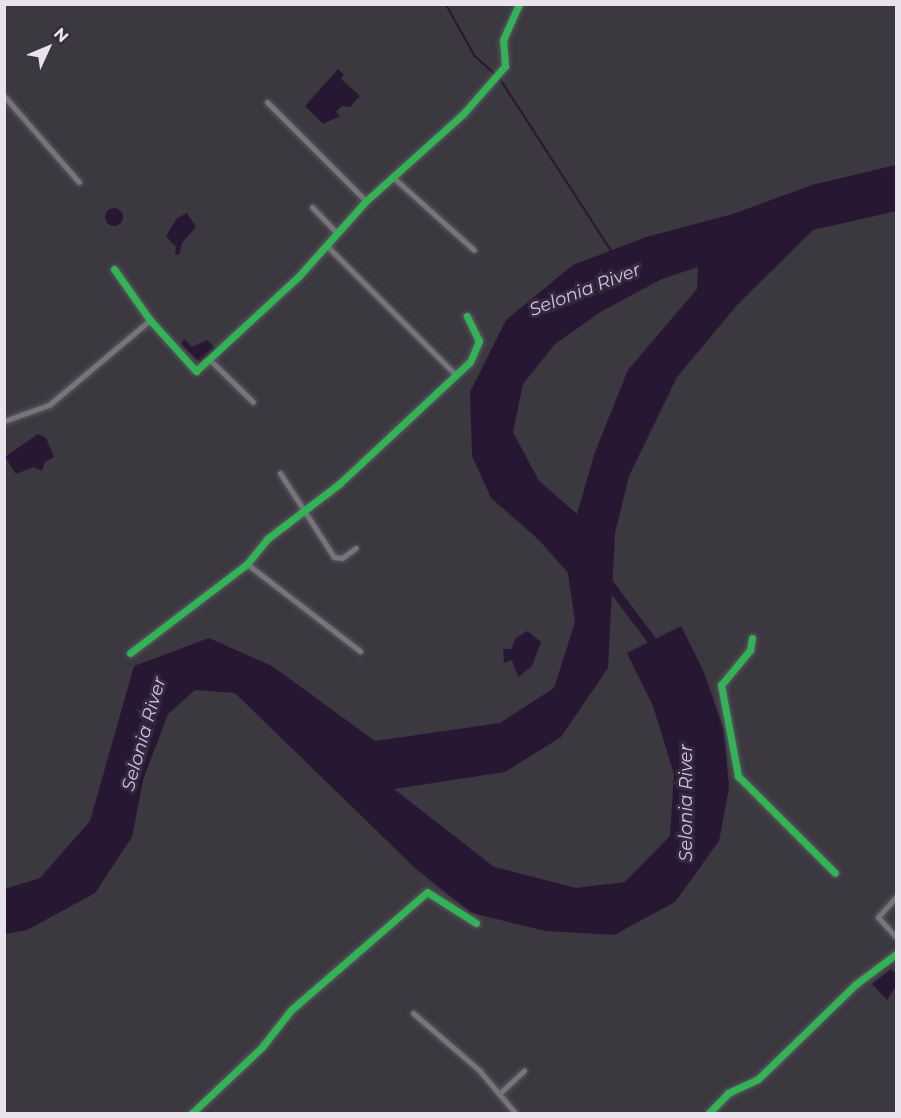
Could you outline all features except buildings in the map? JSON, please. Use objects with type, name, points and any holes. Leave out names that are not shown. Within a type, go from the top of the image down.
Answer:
[{"type":"street","points":[[114,269],[150,320],[196,371],[327,246],[336,232],[366,201],[395,179],[463,114],[505,66],[502,40],[519,4]]},
{"type":"street","points":[[4,96],[78,182]]},
{"type":"street","points":[[267,102],[366,201]]},
{"type":"street","points":[[395,179],[474,250]]},
{"type":"street","points":[[312,207],[336,232]]},
{"type":"street","points":[[327,246],[456,375]]},
{"type":"street","points":[[130,653],[247,564],[267,539],[305,511],[371,455],[470,362],[479,341],[467,316]]},
{"type":"street","points":[[4,421],[49,405],[150,320]]},
{"type":"street","points":[[210,360],[253,402]]},
{"type":"street","points":[[280,473],[334,557],[342,558],[356,548]]},
{"type":"street","points":[[247,564],[360,651]]},
{"type":"street","points":[[752,638],[750,651],[721,685],[738,776],[835,873]]},
{"type":"street","points":[[191,1113],[262,1047],[291,1010],[427,892],[476,923]]},
{"type":"street","points":[[897,897],[878,917],[897,937]]},
{"type":"street","points":[[708,1113],[728,1093],[758,1079],[856,984],[897,954]]},
{"type":"street","points":[[413,1013],[500,1093],[516,1113]]},
{"type":"street","points":[[500,1093],[525,1071]]},
{"type":"water","points":[[338,69],[344,75],[341,79],[360,96],[350,107],[342,106],[336,112],[340,116],[323,124],[305,106]]},
{"type":"water","points":[[896,165],[896,211],[813,230],[738,304],[677,377],[629,476],[615,533],[608,668],[561,737],[505,772],[394,789],[494,867],[576,888],[625,882],[670,836],[674,774],[653,706],[627,653],[681,626],[703,670],[724,730],[729,788],[719,841],[675,902],[614,935],[546,931],[471,913],[415,868],[235,693],[195,690],[168,714],[143,780],[132,837],[95,893],[27,930],[5,934],[5,889],[40,878],[90,821],[134,666],[209,638],[272,666],[375,741],[500,723],[554,688],[575,622],[568,573],[539,540],[491,498],[472,456],[470,392],[506,320],[573,265],[646,237],[733,214],[812,185]],"holes":[[[698,267],[697,289],[628,370],[595,452],[577,514],[539,481],[513,432],[523,384],[555,344],[602,311],[662,279]]]},
{"type":"water","points":[[114,208],[120,211],[123,217],[120,223],[114,226],[108,223],[105,217],[108,211]]},
{"type":"water","points":[[187,213],[196,227],[182,243],[179,255],[175,254],[176,247],[166,236],[177,218]]},
{"type":"water","points":[[184,339],[192,347],[207,340],[215,348],[214,353],[199,362],[181,344]]},
{"type":"water","points":[[38,434],[46,438],[54,457],[45,462],[42,471],[33,467],[16,474],[5,457]]},
{"type":"water","points":[[527,631],[541,642],[532,666],[518,677],[512,660],[504,663],[503,649],[511,649],[516,638]]},
{"type":"water","points":[[891,969],[896,974],[896,986],[887,1000],[872,984]]},
{"type":"waterway","points":[[446,4],[475,56],[495,74]]},
{"type":"waterway","points":[[499,77],[611,250]]},
{"type":"waterway","name":"Selonia River","points":[[604,577],[659,650]]},
{"type":"traffic: fast","points":[[114,269],[150,320],[196,371],[298,277],[366,201],[463,114],[505,66],[503,40],[519,4]]},
{"type":"traffic: fast","points":[[130,653],[247,564],[267,539],[339,484],[470,362],[479,341],[467,316]]},
{"type":"traffic: fast","points":[[752,638],[750,650],[721,685],[738,776],[835,873]]},
{"type":"traffic: fast","points":[[191,1114],[262,1047],[291,1010],[427,892],[476,923]]},
{"type":"traffic: fast","points":[[708,1114],[728,1093],[758,1079],[856,984],[896,954]]}]
